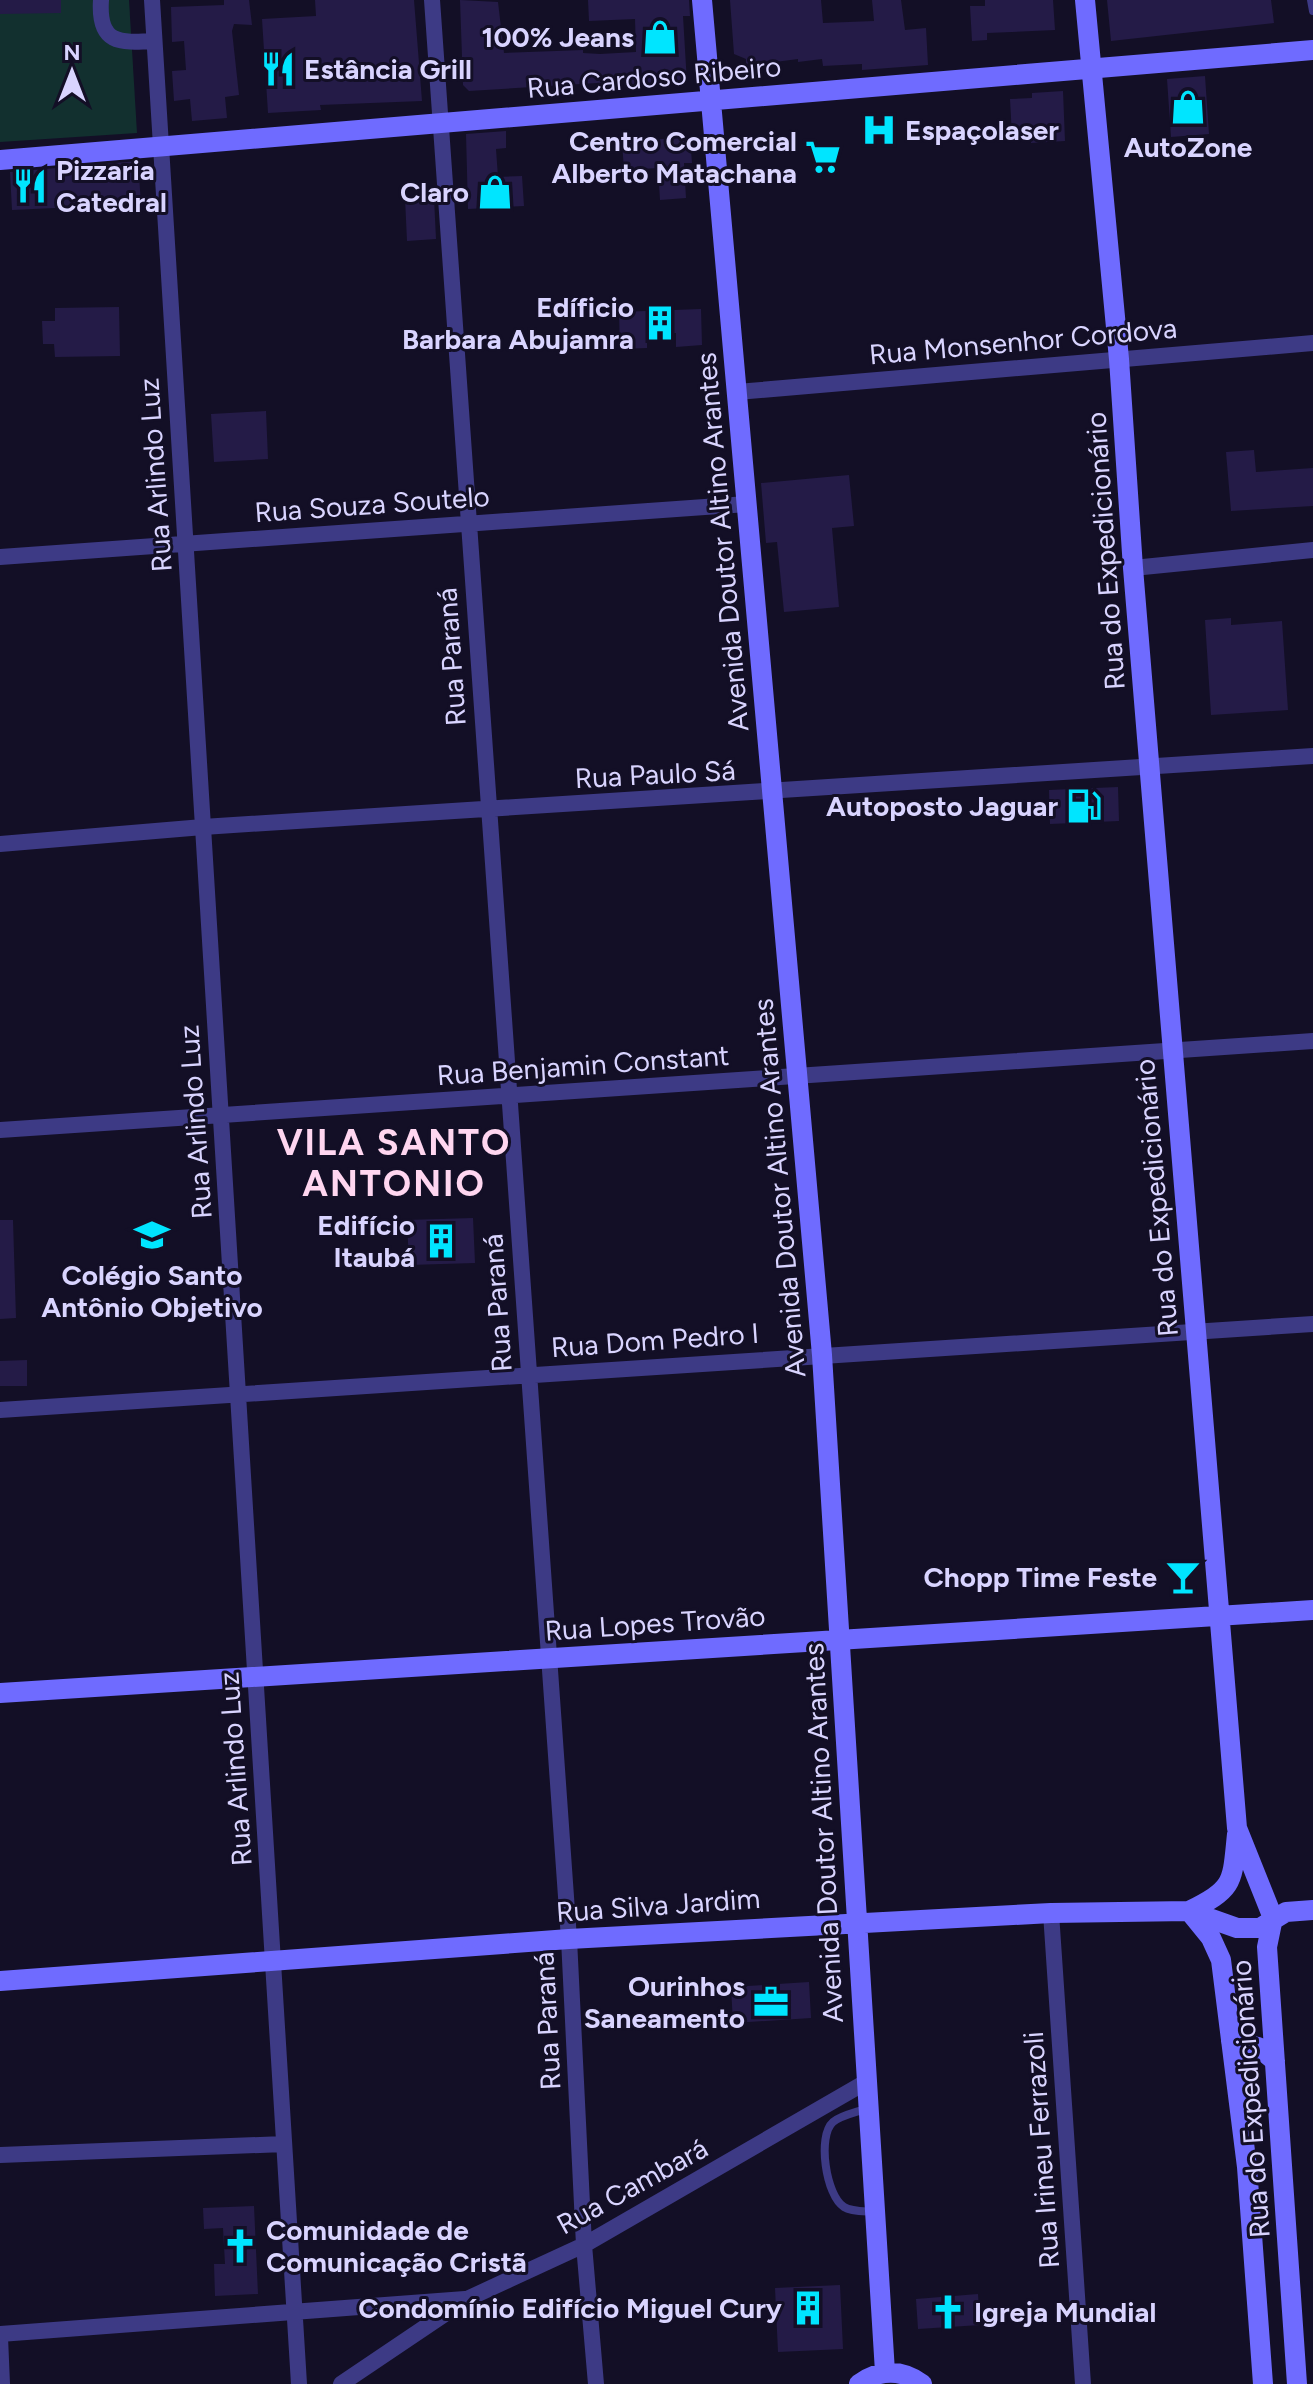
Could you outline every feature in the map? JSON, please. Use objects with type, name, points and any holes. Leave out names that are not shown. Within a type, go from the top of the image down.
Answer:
[{"type":"street","points":[[101,0],[102,26],[110,37],[122,43],[154,41]]},
{"type":"street","name":"Rua Arlindo Luz","points":[[152,0],[299,2384]]},
{"type":"street","name":"Rua Paraná","points":[[432,0],[569,1939],[584,2245],[596,2384]]},
{"type":"street","name":"Avenida Doutor Altino Arantes","points":[[702,0],[822,1355],[885,2372]]},
{"type":"street","name":"Rua do Expedicionário","points":[[1085,0],[1119,359],[1149,768],[1237,1828],[1273,1918],[1267,1947],[1297,2384]]},
{"type":"street","name":"Rua Cardoso Ribeiro","points":[[0,160],[1313,50]]},
{"type":"street","name":"Rua Monsenhor Cordova","points":[[737,392],[1313,343]]},
{"type":"street","name":"Rua Souza Soutelo","points":[[0,557],[747,504]]},
{"type":"street","points":[[1133,568],[1313,550]]},
{"type":"street","name":"Rua Paulo Sá","points":[[0,844],[203,827],[1313,756]]},
{"type":"street","name":"Rua Benjamin Constant","points":[[0,1130],[1172,1053],[1313,1041]]},
{"type":"street","name":"Rua Dom Pedro I","points":[[0,1410],[1313,1324]]},
{"type":"street","name":"Rua Lopes Trovão","points":[[0,1693],[1313,1610]]},
{"type":"street","points":[[1189,1911],[1222,1895],[1233,1874],[1237,1828]]},
{"type":"street","name":"Rua Silva Jardim","points":[[0,1981],[273,1959],[857,1921],[1189,1911],[1237,1928],[1260,1928],[1286,1912],[1313,1910]]},
{"type":"street","name":"Rua do Expedicionário","points":[[1189,1911],[1211,1938],[1221,1960],[1247,2167],[1263,2384]]},
{"type":"street","name":"Rua Irineu Ferrazoli","points":[[1051,1913],[1083,2384]]},
{"type":"street","points":[[1231,2041],[1258,2047],[1275,2061]]},
{"type":"street","name":"Rua Cambará","points":[[341,2384],[467,2299],[584,2245],[866,2082]]},
{"type":"street","points":[[0,2155],[284,2144]]},
{"type":"street","points":[[1247,2167],[1283,2164]]},
{"type":"street","points":[[2,2384],[0,2336],[467,2299]]},
{"type":"street","points":[[859,2384],[885,2372],[900,2373],[922,2384]]},
{"type":"lane","points":[[1311,0],[1313,11]]},
{"type":"lane","points":[[869,2107],[834,2121],[826,2132],[826,2160],[833,2196],[846,2209],[875,2212]]},
{"type":"green space","points":[[0,0],[129,0],[137,133],[0,142]]},
{"type":"building","points":[[0,0],[61,0],[61,13],[0,14]]},
{"type":"building","points":[[224,0],[249,0],[252,25],[234,24],[232,31],[239,95],[225,97],[227,118],[192,121],[190,99],[174,101],[172,71],[186,70],[184,41],[172,42],[171,7],[224,5]]},
{"type":"building","points":[[315,0],[414,0],[422,101],[320,105],[321,110],[268,113],[262,19],[316,16]]},
{"type":"building","points":[[460,0],[498,2],[504,53],[583,50],[583,53],[600,54],[636,52],[635,19],[589,21],[588,0],[689,0],[690,16],[683,16],[687,83],[629,86],[629,81],[469,91],[463,85]]},
{"type":"building","points":[[730,0],[821,0],[823,23],[874,21],[872,0],[901,0],[905,30],[926,28],[928,65],[862,70],[862,64],[823,66],[822,59],[798,62],[798,59],[746,66],[746,59],[734,54]]},
{"type":"building","points":[[985,0],[1053,0],[1055,30],[987,33],[987,40],[972,41],[970,6],[985,6]]},
{"type":"building","points":[[1107,0],[1271,0],[1274,23],[1111,41]]},
{"type":"building","name":"AutoZone","points":[[1205,76],[1209,134],[1171,137],[1167,79]]},
{"type":"building","points":[[1063,91],[1065,141],[1031,143],[1031,135],[1012,136],[1010,99],[1032,98],[1032,93]]},
{"type":"building","points":[[506,131],[506,148],[496,149],[498,177],[522,176],[524,206],[468,209],[466,134]]},
{"type":"building","points":[[690,137],[692,163],[684,163],[686,198],[660,200],[658,168],[624,170],[622,142]]},
{"type":"building","points":[[138,161],[141,204],[12,210],[10,172]]},
{"type":"building","points":[[405,198],[434,198],[436,239],[407,241]]},
{"type":"building","points":[[119,307],[120,356],[55,357],[54,344],[43,344],[42,321],[55,321],[55,308]]},
{"type":"building","name":"Edíficio Barbara Abujamra","points":[[701,309],[702,345],[676,347],[676,333],[647,335],[647,348],[620,349],[619,312]]},
{"type":"building","points":[[266,411],[268,459],[214,462],[211,414]]},
{"type":"building","points":[[1254,450],[1256,472],[1313,468],[1313,506],[1231,511],[1226,452]]},
{"type":"building","points":[[849,475],[854,526],[832,528],[839,607],[784,612],[777,542],[766,543],[761,483]]},
{"type":"building","points":[[1231,618],[1231,625],[1282,621],[1288,710],[1211,715],[1205,620]]},
{"type":"building","name":"Autoposto Jaguar","points":[[1118,787],[1119,821],[1050,824],[1049,790]]},
{"type":"building","name":"Edifício Itaubá","points":[[473,1218],[475,1263],[409,1265],[407,1220]]},
{"type":"building","points":[[0,1220],[13,1220],[16,1318],[0,1319]]},
{"type":"building","points":[[27,1360],[27,1386],[0,1386],[0,1361]]},
{"type":"building","name":"Ourinhos Saneamento","points":[[809,1982],[811,2018],[733,2023],[731,1987]]},
{"type":"building","name":"Comunidade de Comunicação Cristã","points":[[254,2206],[258,2294],[215,2296],[214,2264],[225,2264],[223,2228],[204,2229],[203,2208]]},
{"type":"building","name":"Condomínio Edifício Miguel Cury","points":[[840,2285],[843,2349],[778,2352],[775,2288]]},
{"type":"building","name":"Igreja Mundial","points":[[978,2294],[980,2325],[918,2329],[916,2299]]},
{"type":"place","name":"100% Jeans","points":[[660,37]]},
{"type":"place","name":"Estância Grill","points":[[278,69]]},
{"type":"place","name":"AutoZone","points":[[1188,107]]},
{"type":"place","name":"Espaçolaser","points":[[879,130]]},
{"type":"place","name":"Centro Comercial Alberto Matachana","points":[[823,157]]},
{"type":"place","name":"Pizzaria Catedral","points":[[30,186]]},
{"type":"place","name":"Claro","points":[[495,192]]},
{"type":"place","name":"Edíficio Barbara Abujamra","points":[[660,323]]},
{"type":"place","name":"Autoposto Jaguar","points":[[1084,806]]},
{"type":"place","name":"Colégio Santo Antônio Objetivo","points":[[152,1235]]},
{"type":"place","name":"Edifício Itaubá","points":[[441,1241]]},
{"type":"place","name":"Chopp Time Feste","points":[[1183,1577]]},
{"type":"place","name":"Ourinhos Saneamento","points":[[771,2002]]},
{"type":"place","name":"Comunidade de Comunicação Cristã","points":[[240,2246]]},
{"type":"place","name":"Condomínio Edifício Miguel Cury","points":[[808,2308]]},
{"type":"place","name":"Igreja Mundial","points":[[948,2312]]},
{"type":"district","name":"VILA SANTO ANTONIO","points":[[394,1162]]}]
